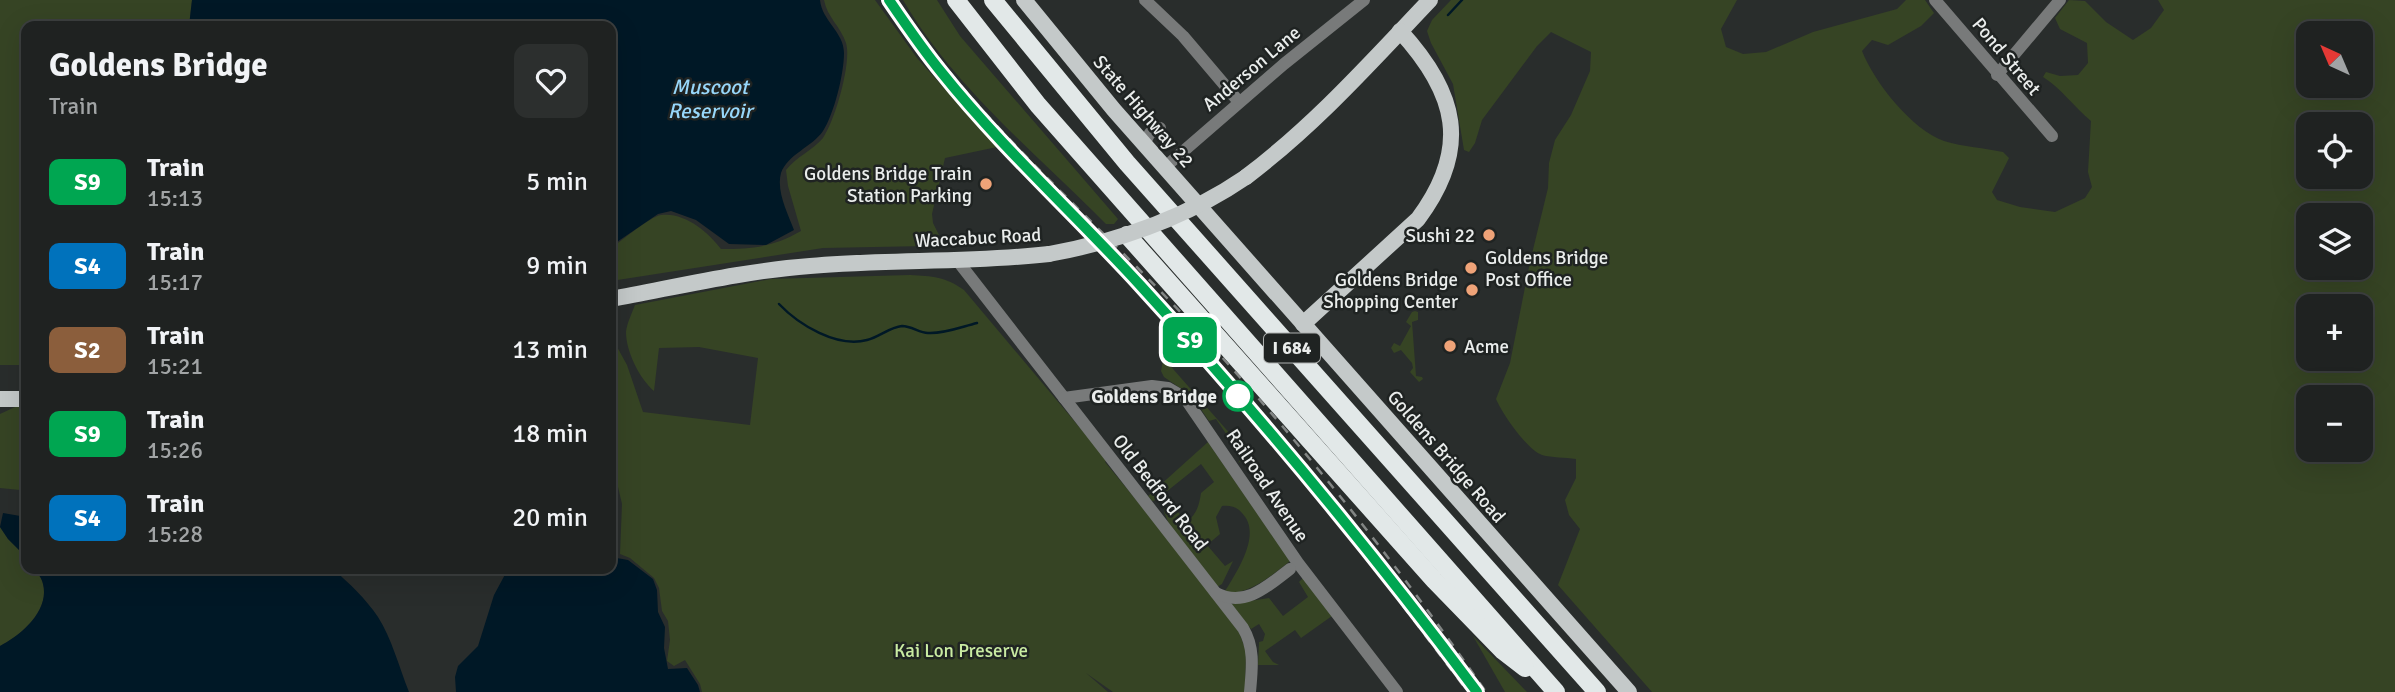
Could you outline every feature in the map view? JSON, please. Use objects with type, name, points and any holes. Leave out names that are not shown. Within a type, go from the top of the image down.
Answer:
[{"type":"highway","name":"I 684","points":[[956,0],[1038,105],[1556,692]]},
{"type":"highway","name":"I 684","points":[[993,0],[1111,144],[1597,692]]},
{"type":"highway","points":[[1128,235],[1416,559],[1503,651],[1556,692]]},
{"type":"main road","name":"State Highway 22","points":[[1024,0],[1087,79],[1235,247]]},
{"type":"main road","name":"Waccabuc Road","points":[[616,298],[797,267],[1049,254],[1153,227],[1205,203],[1246,177],[1308,127],[1430,0]]},
{"type":"main road","points":[[1303,324],[1418,219],[1430,204],[1446,171],[1450,131],[1445,96],[1428,65],[1400,32]]},
{"type":"main road","name":"Goldens Bridge Road","points":[[1235,247],[1629,692]]},
{"type":"main road","points":[[0,399],[21,399]]},
{"type":"street","points":[[1145,0],[1183,36],[1239,102]]},
{"type":"street","name":"Anderson Lane","points":[[1164,168],[1239,102],[1364,0]]},
{"type":"street","name":"Pond Street","points":[[1934,0],[2052,136]]},
{"type":"street","points":[[1997,75],[2060,0]]},
{"type":"street","points":[[1144,144],[1150,133],[1160,128]]},
{"type":"street","name":"Old Bedford Road","points":[[957,260],[1250,640],[1253,661],[1250,692]]},
{"type":"street","name":"Railroad Avenue","points":[[1064,398],[1152,386],[1168,388],[1185,398],[1298,562],[1397,692]]},
{"type":"street","points":[[1213,591],[1227,598],[1251,596],[1290,569]]},
{"type":"green space","points":[[0,0],[192,0],[190,21],[21,21],[21,365],[0,365]]},
{"type":"green space","points":[[824,0],[875,0],[917,58],[997,147],[945,158],[932,214],[940,237],[937,243],[926,246],[823,248],[616,280],[616,244],[643,224],[661,215],[687,220],[710,236],[721,249],[762,246],[781,241],[801,231],[786,170],[819,142],[828,130],[847,63],[846,43]]},
{"type":"green space","points":[[903,0],[937,0],[960,36],[1118,219],[1114,224],[1106,224],[991,112],[922,30]]},
{"type":"green space","points":[[1451,0],[1737,0],[1721,29],[1726,47],[1743,54],[1766,52],[1813,32],[1897,9],[1906,0],[1925,0],[1934,13],[1921,26],[1888,45],[1872,40],[1862,51],[1875,77],[1907,116],[1932,135],[1951,143],[2003,152],[2009,158],[1992,192],[1997,200],[2020,207],[2055,212],[2085,198],[2092,187],[2088,172],[2091,121],[2043,77],[2046,72],[2060,76],[2078,75],[2088,63],[2087,43],[2060,29],[2055,18],[2069,0],[2085,1],[2106,22],[2133,40],[2151,28],[2164,10],[2158,0],[2395,0],[2395,692],[1652,692],[1558,585],[1580,529],[1569,515],[1565,500],[1576,478],[1576,459],[1546,456],[1536,452],[1516,430],[1496,399],[1510,363],[1548,188],[1549,163],[1555,140],[1571,115],[1590,71],[1591,52],[1551,32],[1537,46],[1482,120],[1475,143],[1469,152],[1464,150],[1453,84],[1427,31],[1432,20]]},
{"type":"green space","name":"Kai Lon Preserve","points":[[910,275],[939,278],[964,290],[1107,460],[1105,462],[1239,632],[1246,651],[1245,692],[1113,692],[1086,673],[1108,692],[702,692],[685,660],[674,666],[667,661],[670,640],[668,621],[662,611],[659,588],[654,578],[630,558],[620,554],[622,504],[616,478],[616,345],[627,365],[643,412],[750,425],[758,358],[699,347],[659,348],[654,391],[648,386],[631,356],[626,332],[635,305],[771,279]]},
{"type":"green space","points":[[1415,311],[1418,312],[1418,320],[1412,322],[1416,376],[1423,379],[1419,382],[1410,372],[1412,363],[1401,350],[1394,353],[1391,348],[1394,343],[1400,346],[1411,326],[1406,322]]},
{"type":"green space","points":[[1165,350],[1170,355],[1166,361],[1247,453],[1254,449],[1255,452],[1238,463],[1242,457],[1216,419],[1209,421],[1192,396],[1164,377],[1161,371]]},
{"type":"green space","points":[[21,406],[20,490],[0,488],[0,414]]},
{"type":"green space","points":[[1208,442],[1290,561],[1251,588],[1233,593],[1224,593],[1241,564],[1249,542],[1248,522],[1242,513],[1233,507],[1222,506],[1216,517],[1220,534],[1207,545],[1225,566],[1233,561],[1222,584],[1217,587],[1169,524],[1164,512],[1164,506],[1169,502],[1187,522],[1193,516],[1201,493],[1214,482],[1201,464],[1156,500],[1152,501],[1148,496]]},
{"type":"green space","points":[[0,527],[21,552],[21,574],[38,574],[44,594],[38,613],[32,621],[0,646]]},
{"type":"green space","points":[[1303,578],[1332,616],[1301,638],[1295,630],[1265,651],[1273,662],[1279,665],[1258,665],[1259,642],[1263,641],[1265,634],[1259,624],[1251,629],[1231,604],[1269,598],[1283,616],[1308,597],[1299,582]]},
{"type":"green space","points":[[1473,636],[1527,692],[1505,692]]},
{"type":"water","name":"Muscoot Reservoir","points":[[192,0],[820,0],[825,14],[841,39],[844,62],[827,124],[813,142],[784,166],[781,173],[781,195],[794,230],[766,245],[729,244],[696,220],[671,211],[658,214],[616,243],[616,21],[190,21]]},
{"type":"water","points":[[3,513],[21,516],[21,552],[8,539],[0,527]]},
{"type":"water","points":[[616,558],[628,560],[653,579],[657,590],[658,612],[665,627],[664,648],[668,669],[687,668],[700,692],[456,692],[455,677],[458,666],[478,646],[494,595],[505,574],[616,574]]},
{"type":"water","points":[[38,574],[338,574],[378,617],[409,692],[0,692],[0,646],[16,636],[38,613],[44,594]]},
{"type":"waterway","points":[[1448,15],[1462,0]]},
{"type":"waterway","points":[[779,304],[808,327],[843,341],[867,340],[902,326],[934,333],[977,323]]},
{"type":"railway","points":[[895,0],[961,86],[1034,164],[1147,277],[1265,406],[1342,498],[1486,692]]},
{"type":"railway","points":[[1131,275],[1257,417],[1374,556]]},
{"type":"railway","points":[[1403,606],[1468,692]]},
{"type":"train","name":"S9","points":[[889,0],[913,36],[974,111],[1097,238],[1270,432],[1374,556],[1477,692]]},
{"type":"place","name":"Goldens Bridge Train Station Parking","points":[[986,184]]},
{"type":"place","name":"Sushi 22","points":[[1489,235]]},
{"type":"place","name":"Goldens Bridge Post Office","points":[[1471,268]]},
{"type":"place","name":"Goldens Bridge Shopping Center","points":[[1472,290]]},
{"type":"place","name":"Acme","points":[[1450,346]]},
{"type":"place","name":"Goldens Bridge","points":[[1238,396]]}]
